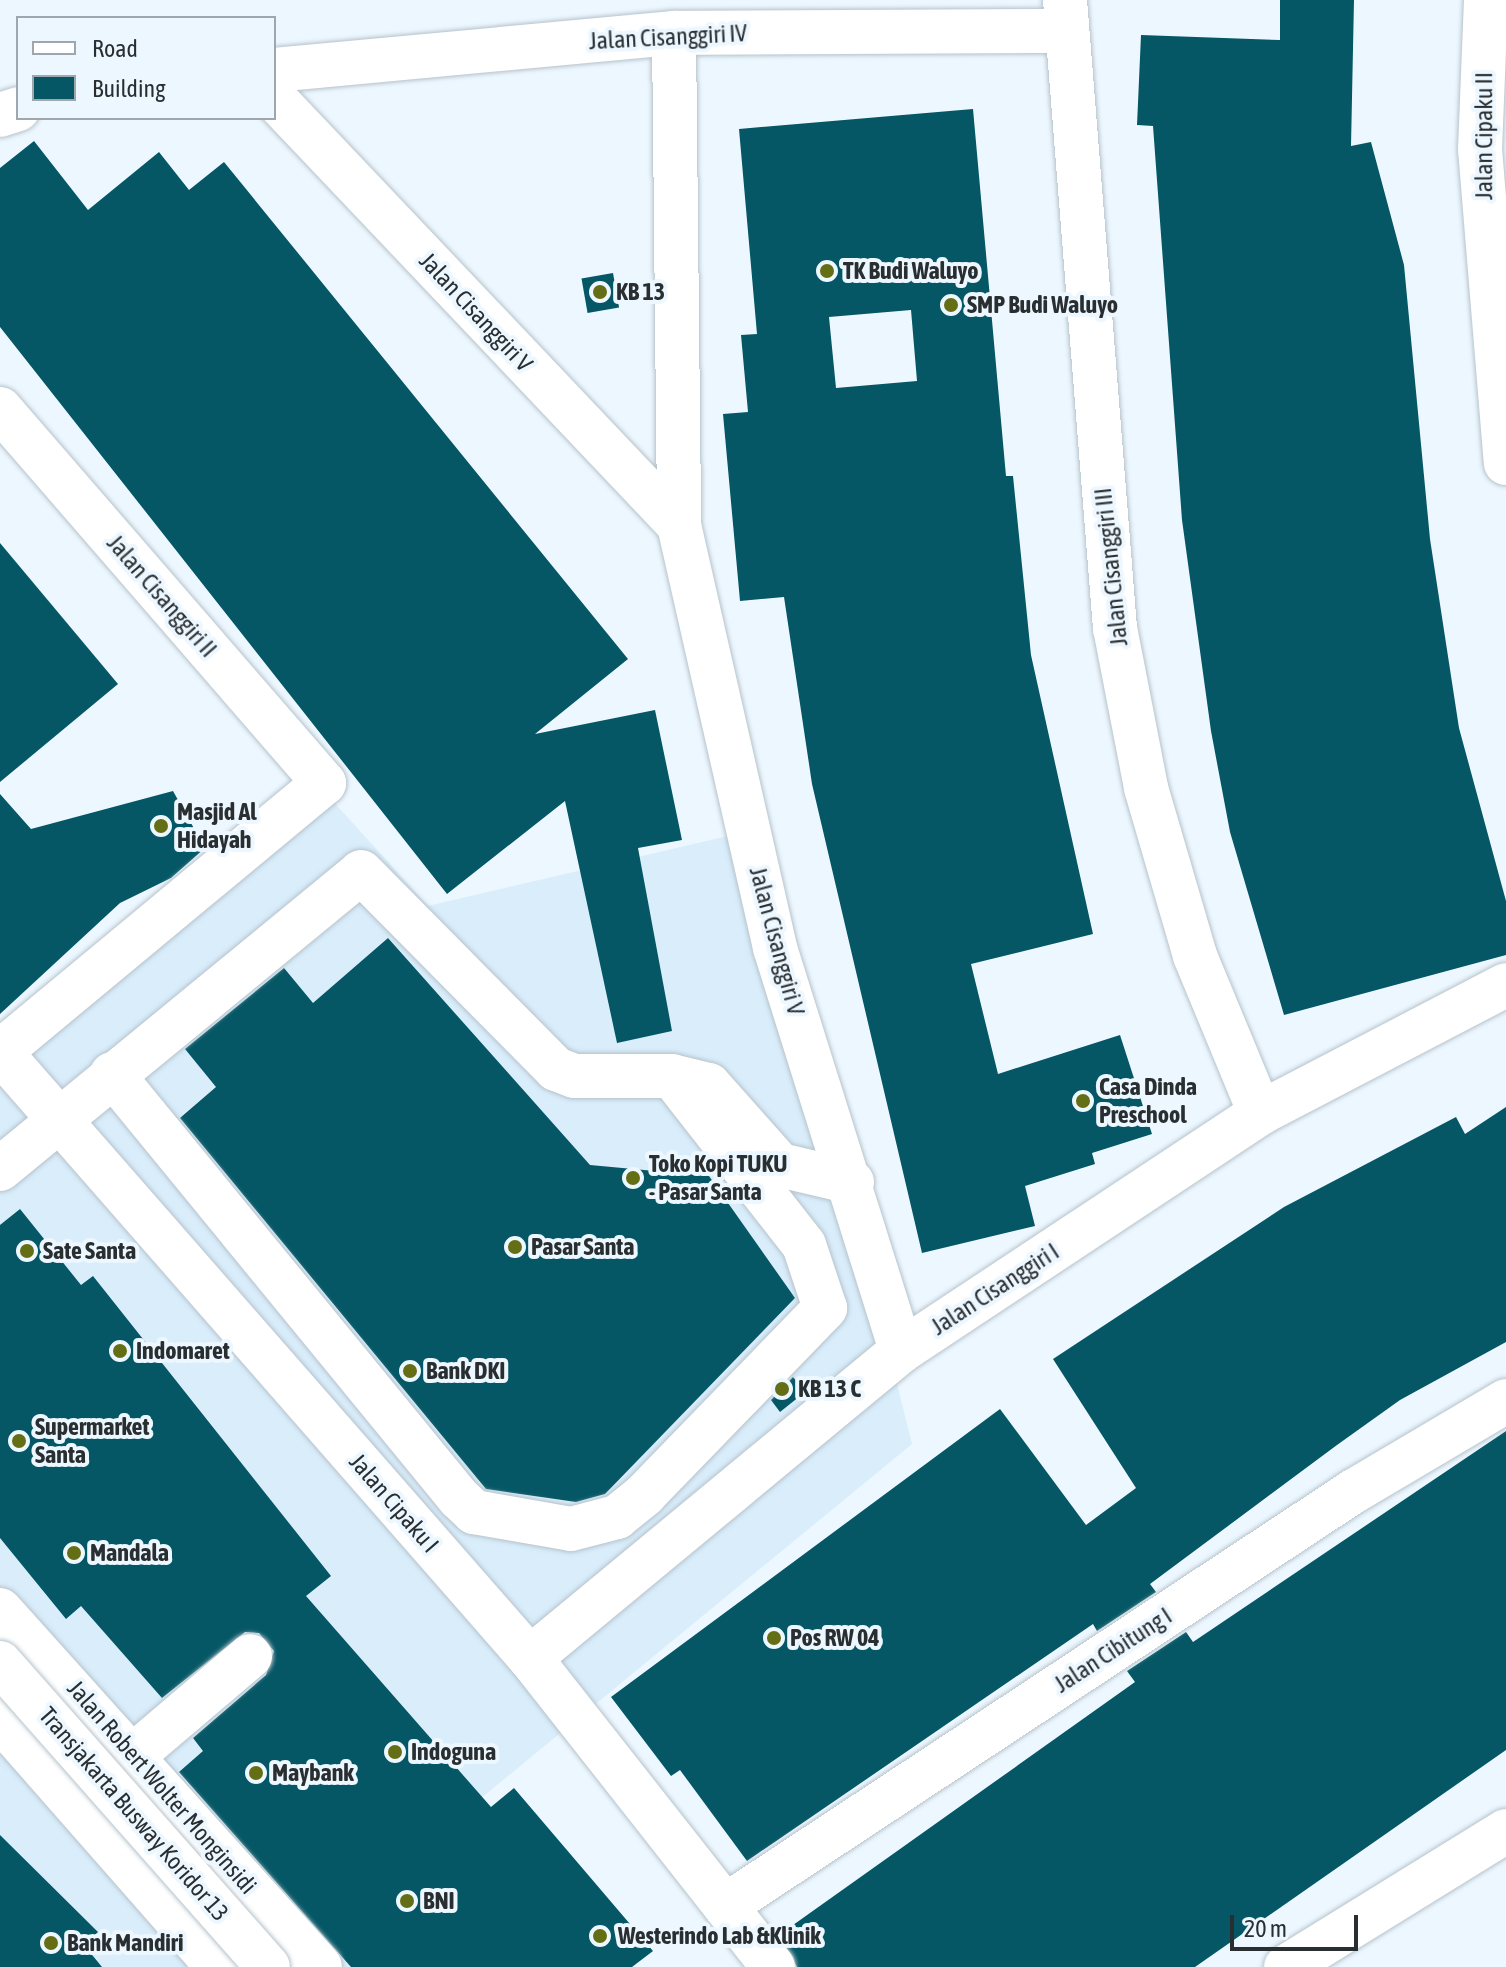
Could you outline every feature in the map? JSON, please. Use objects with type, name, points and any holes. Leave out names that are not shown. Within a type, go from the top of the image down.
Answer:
[{"type":"street","name":"Jalan Cipaku II","points":[[1486,0],[1480,149],[1506,463]]},
{"type":"street","name":"Jalan Cisanggiri IV","points":[[276,70],[674,33],[1064,15]]},
{"type":"street","name":"Jalan Cisanggiri III","points":[[1064,15],[1115,628],[1146,788],[1195,956],[1260,1113]]},
{"type":"street","name":"Jalan Cisanggiri V","points":[[674,33],[679,525],[775,948],[852,1182],[901,1351]]},
{"type":"street","name":"Jalan Cisanggiri V","points":[[276,100],[679,525]]},
{"type":"street","name":"Jalan Cisanggiri II","points":[[0,409],[324,783],[0,1052]]},
{"type":"street","points":[[0,1169],[361,872],[556,1069],[599,1079],[672,1076],[709,1085],[780,1165],[852,1182]]},
{"type":"street","name":"Jalan Cisanggiri I","points":[[530,1658],[624,1575],[901,1351],[1260,1113],[1506,985]]},
{"type":"street","name":"Jalan Cipaku I","points":[[0,1052],[530,1658],[773,1967]]},
{"type":"street","points":[[112,1074],[459,1498],[474,1512],[583,1527],[645,1494],[825,1308],[799,1237],[672,1076]]},
{"type":"street","name":"Jalan Cibitung I","points":[[725,1906],[1354,1491],[1506,1401]]},
{"type":"street","points":[[583,1527],[624,1575]]},
{"type":"street","name":"Jalan Robert Wolter Monginsidi","points":[[0,1610],[135,1754],[320,1967]]},
{"type":"street","points":[[135,1754],[250,1656]]},
{"type":"street","name":"Transjakarta Busway Koridor 13","points":[[0,1663],[268,1967]]},
{"type":"street","points":[[0,1719],[219,1967]]},
{"type":"street","points":[[201,1830],[219,1967]]},
{"type":"street","points":[[1286,1967],[1506,1831]]},
{"type":"street","points":[[143,1881],[277,1919]]},
{"type":"shaded area","points":[[320,787],[428,906],[758,829],[912,1444],[424,1845],[526,1967],[0,1967],[0,1061]]},
{"type":"building","points":[[1280,0],[1354,0],[1351,146],[1371,142],[1404,265],[1430,539],[1459,728],[1506,901],[1506,955],[1284,1015],[1230,832],[1211,731],[1182,520],[1153,126],[1137,125],[1141,35],[1280,40]]},
{"type":"building","points":[[973,109],[1006,476],[1013,476],[1031,655],[1093,934],[971,964],[998,1074],[1120,1035],[1152,1134],[1092,1153],[1095,1164],[1025,1186],[1035,1226],[922,1253],[812,784],[784,597],[740,601],[723,414],[748,412],[741,335],[757,334],[739,129]],"holes":[[[911,310],[917,381],[836,388],[829,317]]]},
{"type":"building","points":[[34,141],[88,210],[159,152],[189,190],[224,162],[628,659],[535,734],[655,710],[682,840],[638,848],[672,1031],[617,1043],[565,801],[447,894],[0,327],[0,168]]},
{"type":"building","name":"KB 13","points":[[613,273],[619,307],[588,313],[581,279]]},
{"type":"building","points":[[0,543],[118,684],[0,782]]},
{"type":"building","points":[[173,791],[205,848],[171,878],[120,903],[0,1014],[0,794],[31,829]]},
{"type":"building","name":"Pasar Santa","points":[[388,938],[590,1165],[709,1176],[795,1298],[605,1494],[576,1502],[486,1489],[180,1118],[216,1087],[185,1049],[284,968],[313,1003]]},
{"type":"building","points":[[1506,1107],[1506,1342],[1400,1400],[1150,1584],[1156,1592],[1097,1631],[1093,1624],[747,1861],[680,1770],[671,1776],[611,1697],[1000,1409],[1086,1525],[1136,1488],[1053,1359],[1284,1207],[1456,1117],[1465,1134]]},
{"type":"building","points":[[20,1209],[81,1285],[93,1276],[331,1576],[306,1596],[491,1807],[514,1788],[653,1951],[632,1967],[351,1967],[179,1772],[203,1751],[193,1738],[266,1675],[274,1651],[259,1633],[245,1632],[162,1698],[81,1606],[66,1619],[0,1538],[0,1225]]},
{"type":"building","points":[[793,1377],[805,1392],[780,1412],[771,1400]]},
{"type":"building","points":[[1506,1431],[1506,1750],[1195,1967],[797,1967],[779,1935],[1135,1682],[1127,1671],[1186,1632],[1193,1642]]},
{"type":"building","points":[[0,1835],[98,1932],[84,1945],[102,1967],[0,1967]]},
{"type":"place","name":"TK Budi Waluyo","points":[[827,271]]},
{"type":"place","name":"KB 13","points":[[600,292]]},
{"type":"place","name":"SMP Budi Waluyo","points":[[951,305]]},
{"type":"place","name":"Masjid Al Hidayah","points":[[161,826]]},
{"type":"place","name":"Casa Dinda Preschool","points":[[1083,1101]]},
{"type":"place","name":"Toko Kopi TUKU - Pasar Santa","points":[[633,1178]]},
{"type":"place","name":"Pasar Santa","points":[[515,1247]]},
{"type":"place","name":"Sate Santa","points":[[27,1251]]},
{"type":"place","name":"Indomaret","points":[[120,1351]]},
{"type":"place","name":"Bank DKI","points":[[410,1371]]},
{"type":"place","name":"KB 13 C","points":[[782,1389]]},
{"type":"place","name":"Supermarket Santa","points":[[19,1441]]},
{"type":"place","name":"Mandala","points":[[74,1553]]},
{"type":"place","name":"Pos RW 04","points":[[774,1638]]},
{"type":"place","name":"Indoguna","points":[[395,1752]]},
{"type":"place","name":"Maybank","points":[[256,1773]]},
{"type":"place","name":"BNI","points":[[407,1901]]},
{"type":"place","name":"Westerindo Lab &Klinik","points":[[600,1936]]},
{"type":"place","name":"Bank Mandiri","points":[[51,1943]]}]
